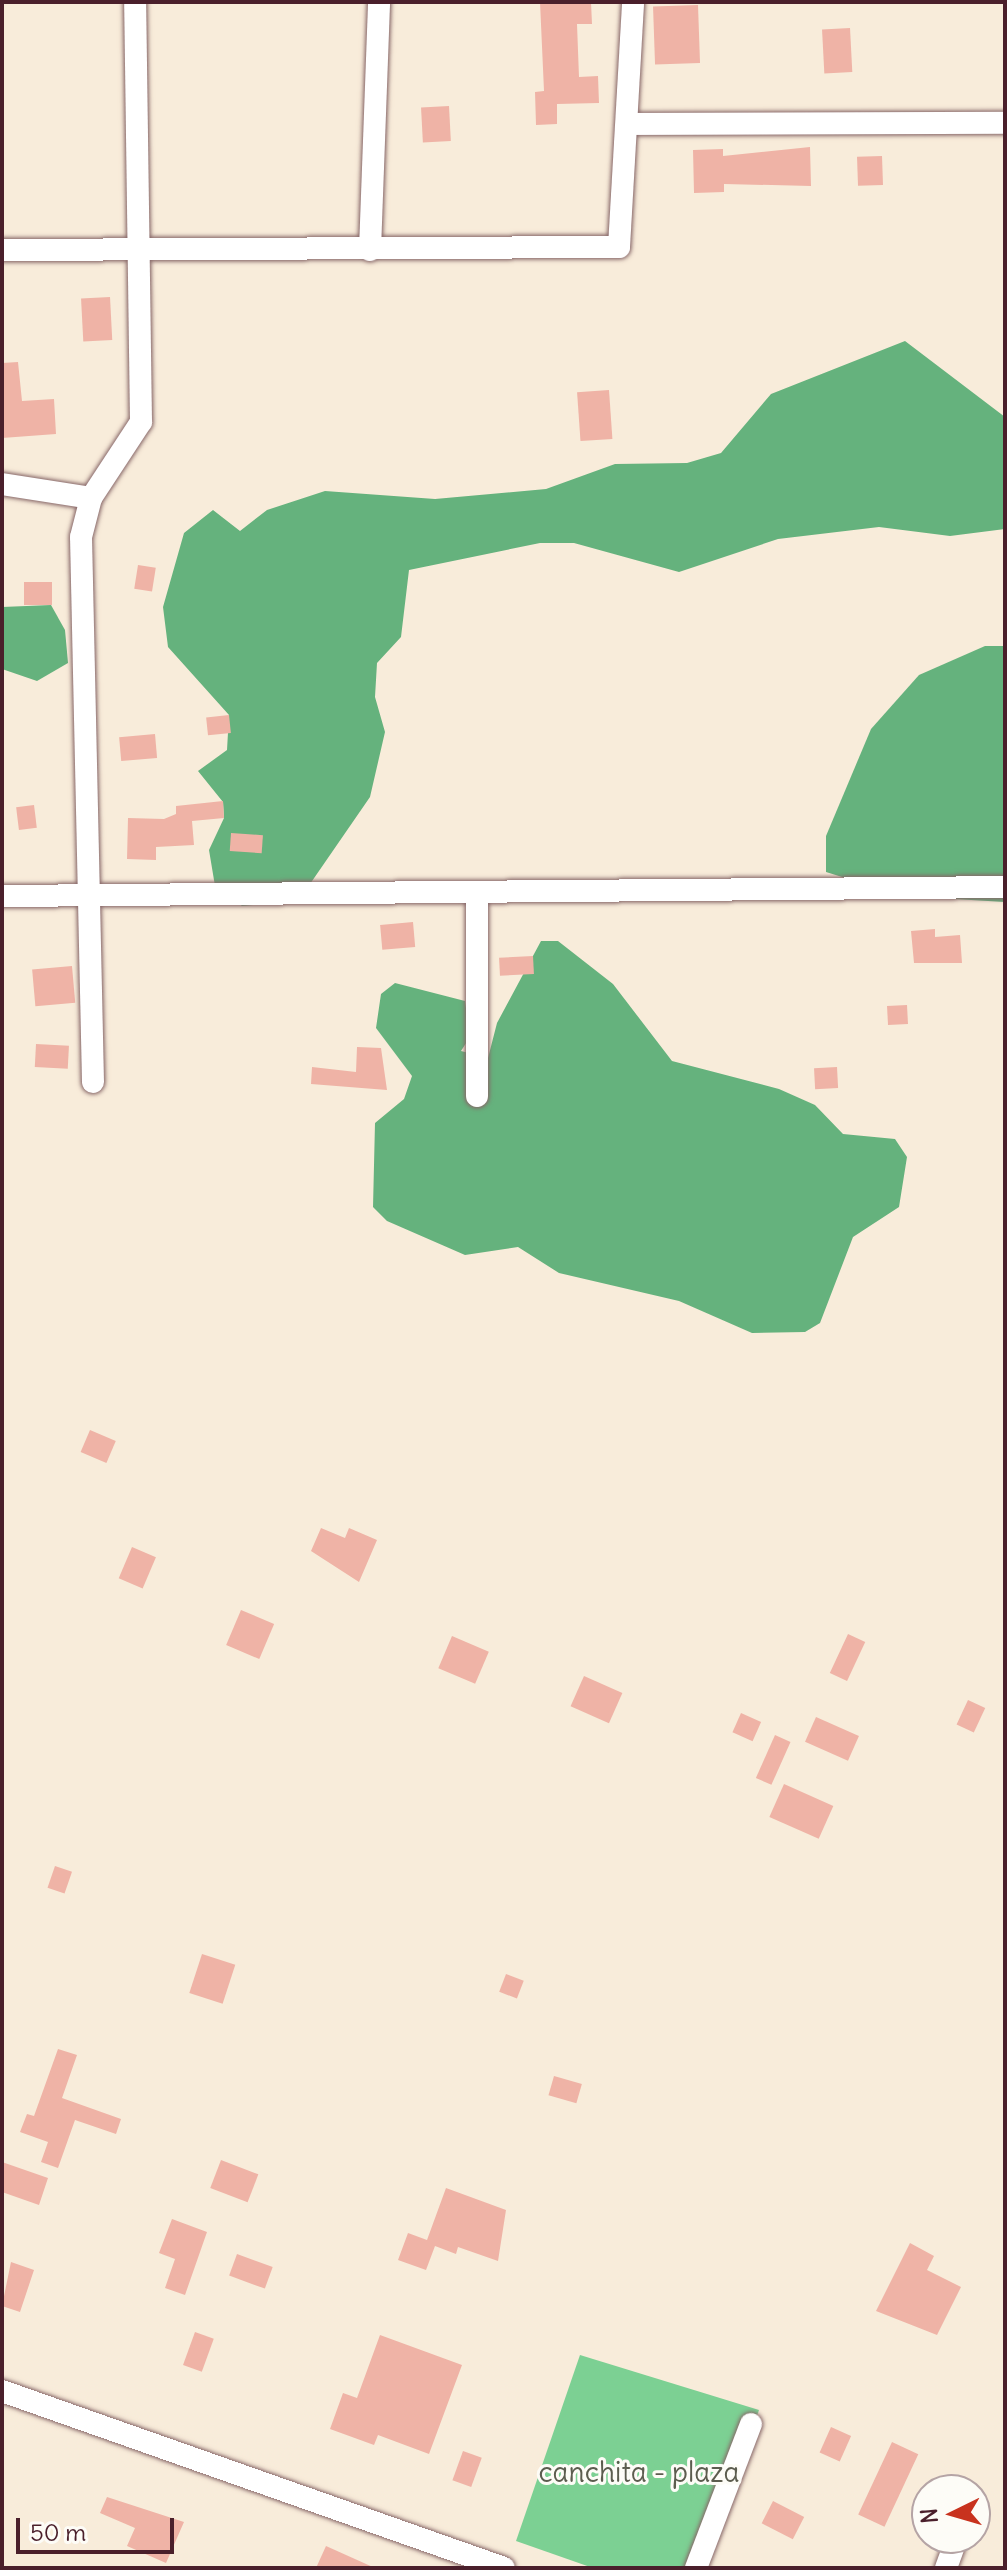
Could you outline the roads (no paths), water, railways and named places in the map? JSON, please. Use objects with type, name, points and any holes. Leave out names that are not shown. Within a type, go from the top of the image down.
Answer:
[{"type":"street","points":[[93,1082],[81,537],[91,498],[141,422],[135,2]]},
{"type":"street","points":[[370,250],[379,2]]},
{"type":"street","points":[[2,250],[138,252],[619,247],[629,124],[633,2]]},
{"type":"street","points":[[629,124],[1005,123]]},
{"type":"street","points":[[2,484],[91,498]]},
{"type":"street","points":[[2,896],[1005,887]]},
{"type":"street","points":[[477,892],[477,1096]]},
{"type":"street","points":[[2,2391],[504,2568]]},
{"type":"street","points":[[696,2568],[751,2424]]},
{"type":"park label","name":"canchita - plaza","points":[[639,2472]]}]
